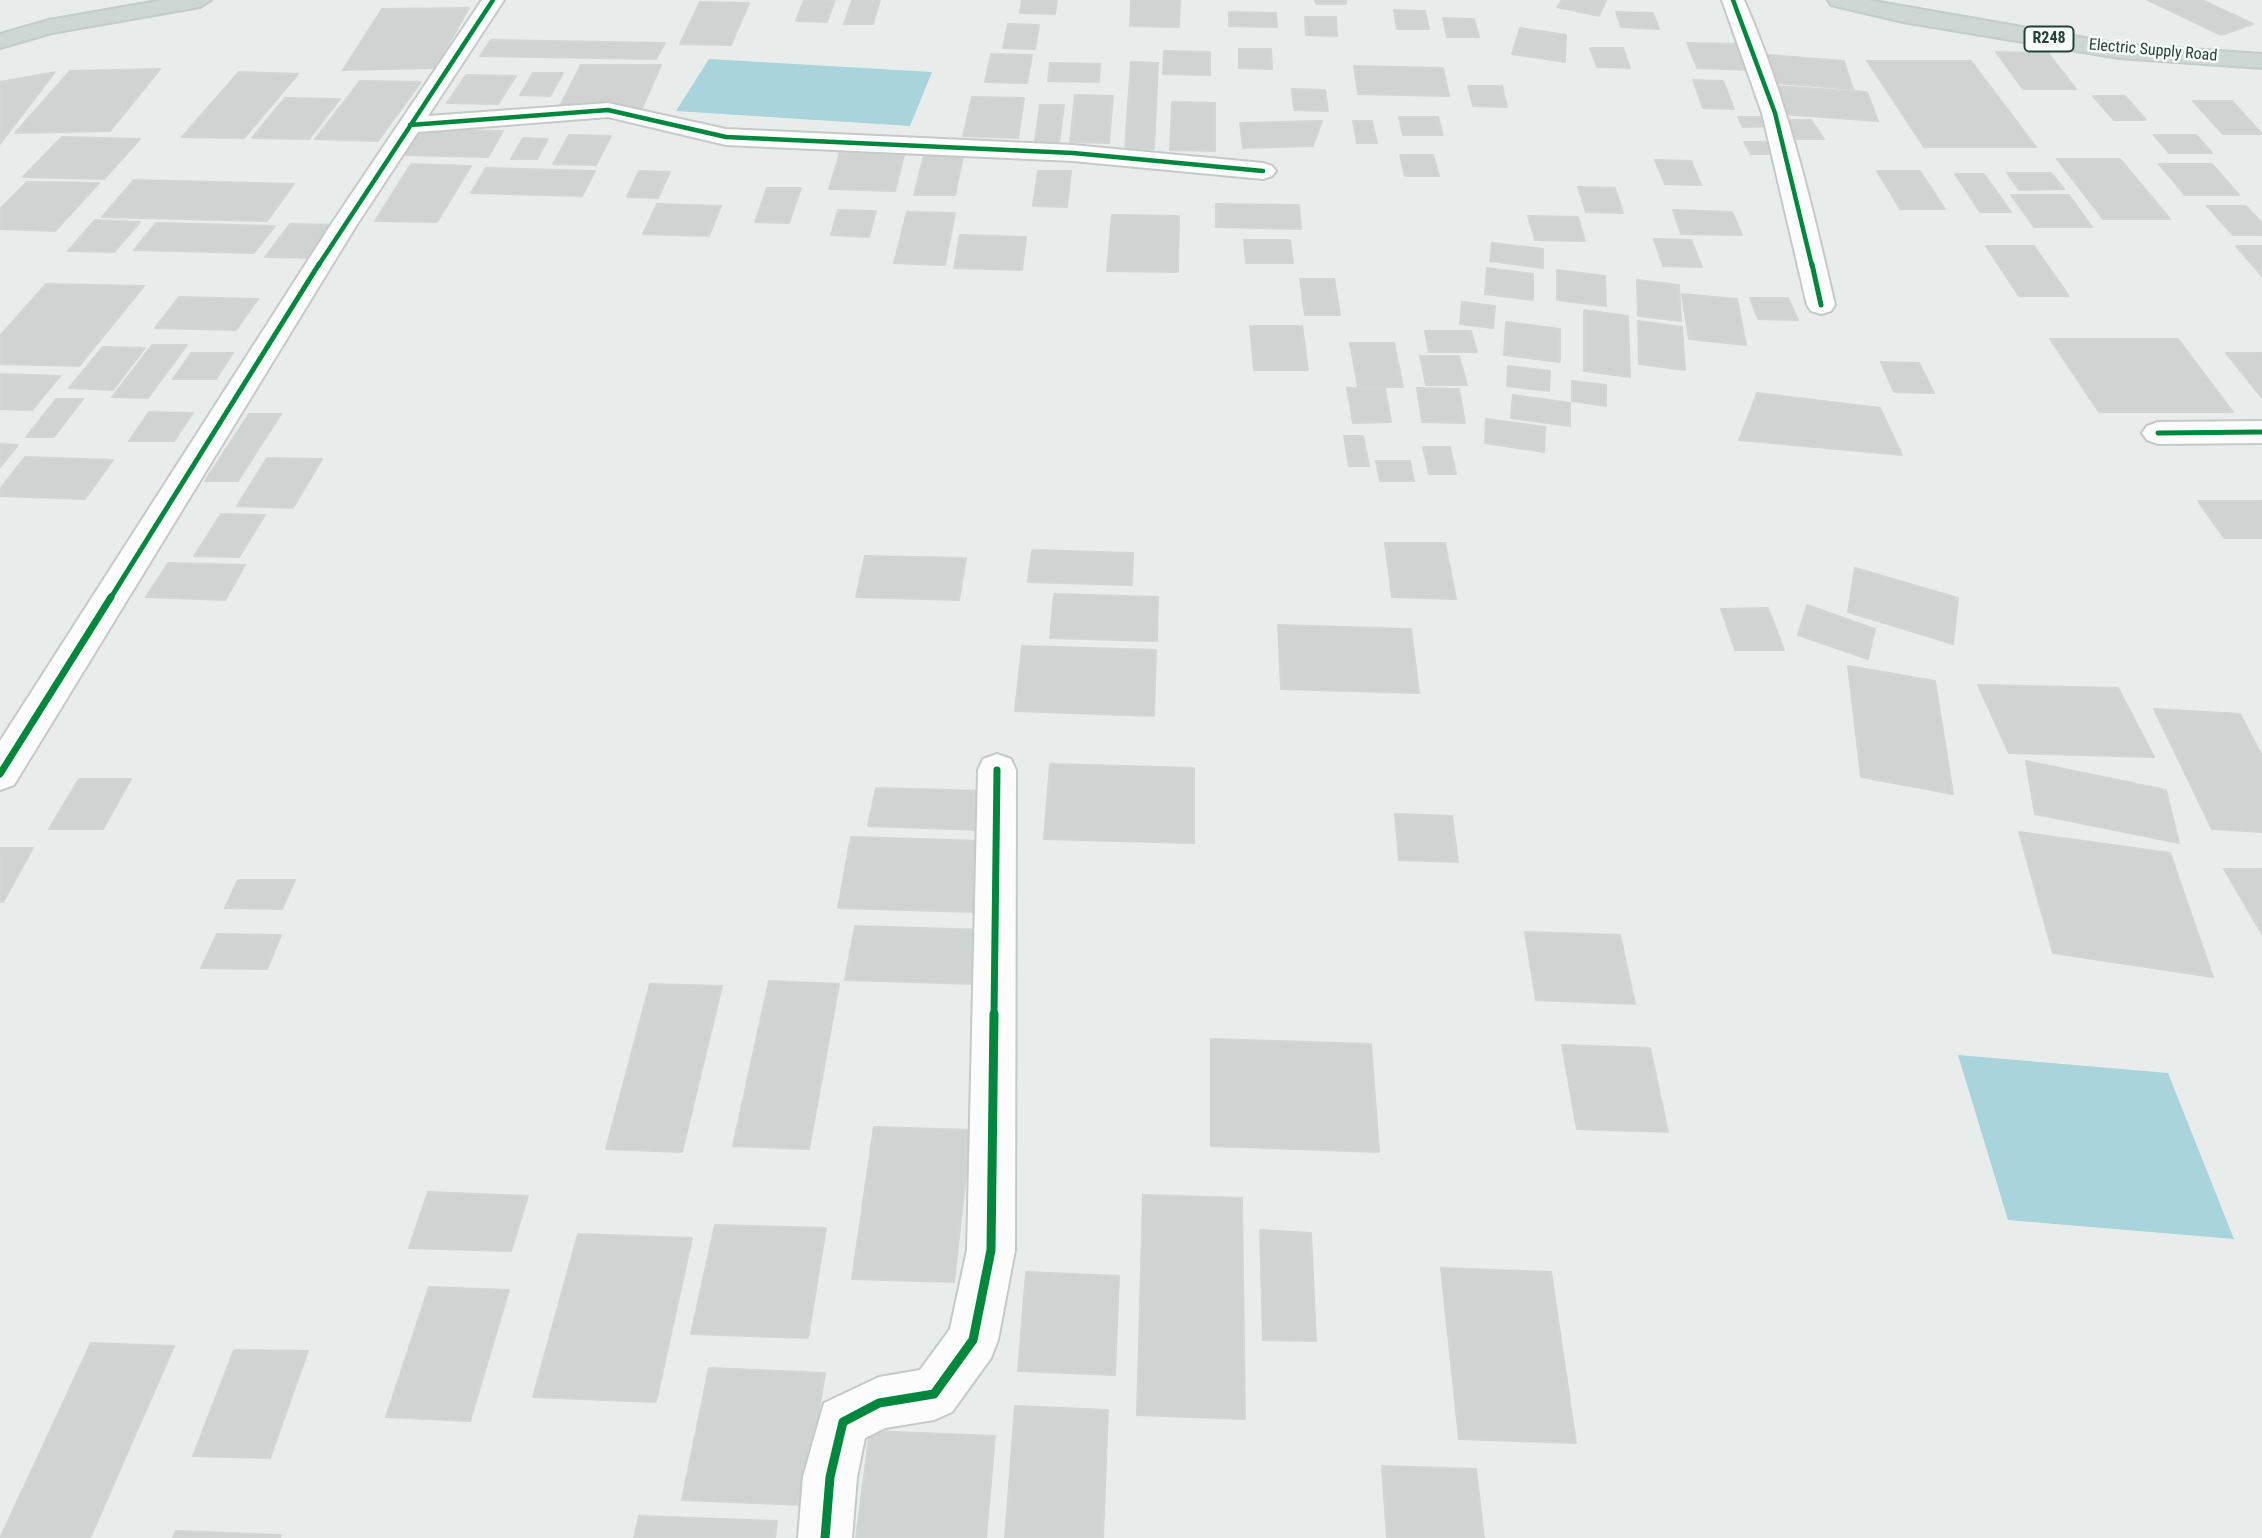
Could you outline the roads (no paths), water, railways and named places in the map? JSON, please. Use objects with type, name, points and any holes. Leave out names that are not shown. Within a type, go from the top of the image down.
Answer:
[{"type":"main road","points":[[0,41],[49,27],[200,0]]},
{"type":"main road","name":"Electric Supply Road","points":[[1839,0],[1903,15],[2119,51],[2262,61]]},
{"type":"street","points":[[0,774],[410,125],[493,0]]},
{"type":"street","points":[[1733,0],[1756,51],[1778,116],[1821,306]]},
{"type":"street","points":[[410,125],[608,110],[726,137],[1073,153],[1263,172]]},
{"type":"street","points":[[2158,433],[2262,432]]},
{"type":"street","points":[[825,1538],[830,1477],[843,1422],[879,1404],[934,1394],[973,1340],[990,1250],[997,770]]},
{"type":"water","points":[[709,59],[932,72],[910,126],[676,111]]},
{"type":"water","points":[[1958,1055],[2168,1073],[2234,1239],[2008,1220]]}]
